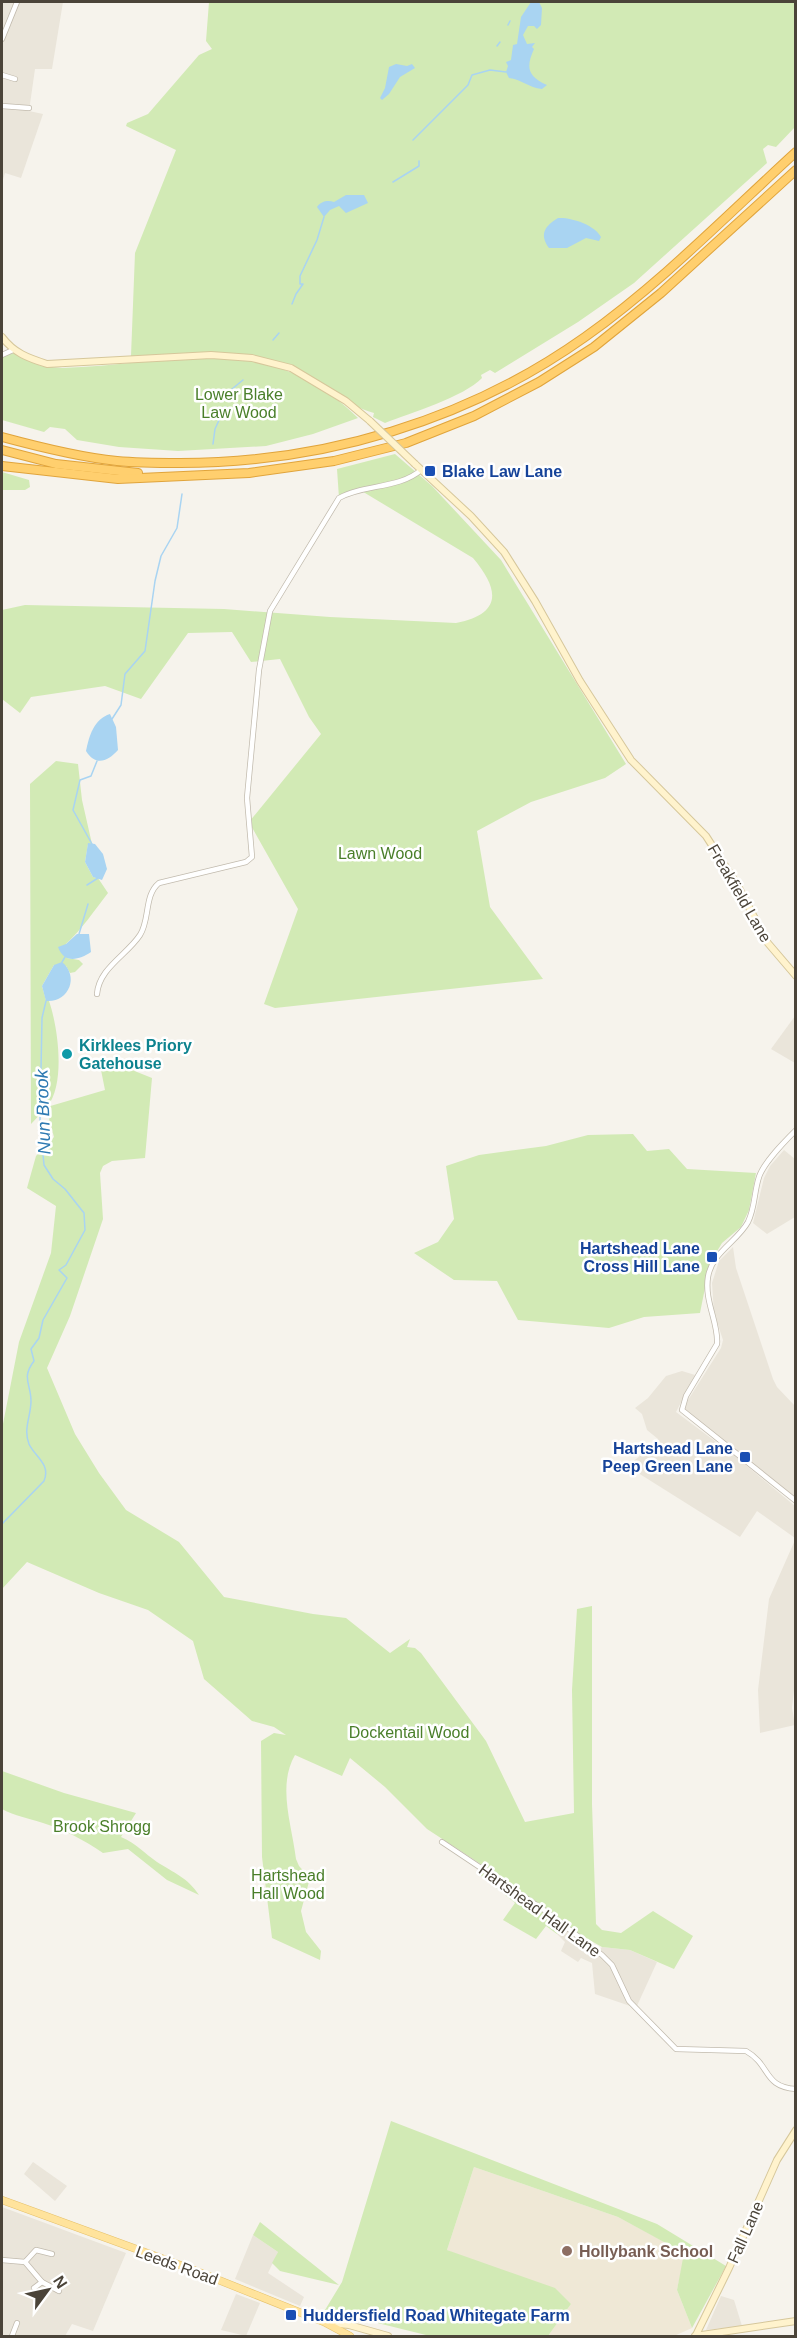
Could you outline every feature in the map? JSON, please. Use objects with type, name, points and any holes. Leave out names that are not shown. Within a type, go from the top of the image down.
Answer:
[{"type":"highway","points":[[2,436],[57,452],[117,461],[224,463],[279,457],[342,446],[429,419],[525,374],[584,338],[648,287],[795,152]]},
{"type":"highway","points":[[2,466],[118,479],[273,471],[334,461],[406,443],[474,416],[539,382],[594,347],[661,293],[795,170]]},
{"type":"highway","points":[[2,450],[56,464],[120,473],[198,475]]},
{"type":"main road","name":"Leeds Road","points":[[2,2200],[191,2269],[324,2322],[350,2337]]},
{"type":"street","points":[[2,39],[17,2]]},
{"type":"street","points":[[2,75],[15,80]]},
{"type":"street","points":[[2,105],[29,108]]},
{"type":"street","points":[[2,337],[14,350],[28,358],[47,364],[211,355],[252,358],[291,368],[346,401],[421,470],[399,481],[345,494],[339,498],[270,611],[259,670],[247,798],[252,857],[246,862],[159,883],[153,888],[144,928],[139,937],[105,973],[98,984],[97,994]]},
{"type":"street","points":[[2,355],[14,350]]},
{"type":"street","name":"Freakfield Lane","points":[[421,470],[471,516],[504,552],[535,601],[580,681],[631,760],[706,836],[738,886],[767,942],[795,976]]},
{"type":"street","points":[[795,1130],[759,1175],[748,1222],[713,1262],[708,1277],[708,1300],[717,1335],[717,1344],[686,1395],[682,1410],[795,1501]]},
{"type":"street","name":"Hartshead Hall Lane","points":[[442,1842],[547,1912],[602,1955],[612,1965],[629,2001],[676,2049],[746,2051],[755,2056],[772,2082],[778,2086],[795,2089]]},
{"type":"street","name":"Fall Lane","points":[[695,2336],[729,2268],[777,2160],[795,2130]]},
{"type":"street","points":[[25,2262],[36,2250],[52,2254]]},
{"type":"street","points":[[2,2260],[25,2262],[42,2282],[59,2291]]},
{"type":"street","points":[[34,2288],[42,2282]]},
{"type":"street","points":[[695,2336],[795,2321]]},
{"type":"street","points":[[324,2322],[349,2325],[383,2336]]},
{"type":"street","points":[[12,2337],[17,2323]]},
{"type":"street","points":[[357,2337],[364,2330]]},
{"type":"shaded area","points":[[2,2],[63,2],[52,69],[35,69],[29,111],[43,114],[21,178],[5,173],[2,183]]},
{"type":"shaded area","points":[[795,1016],[795,1063],[771,1049]]},
{"type":"shaded area","points":[[784,1150],[795,1159],[795,1217],[767,1234],[753,1223],[764,1178],[770,1166]]},
{"type":"shaded area","points":[[733,1247],[736,1268],[773,1379],[777,1387],[795,1406],[795,1497],[689,1415],[685,1409],[688,1400],[721,1348],[723,1340],[714,1313],[712,1283],[719,1261]]},
{"type":"shaded area","points":[[682,1371],[695,1375],[676,1412],[735,1456],[795,1506],[795,1538],[757,1511],[740,1537],[627,1466],[653,1446],[658,1439],[647,1430],[642,1414],[635,1408],[648,1398],[666,1376]]},
{"type":"shaded area","points":[[795,1540],[796,1673],[792,1708],[795,1725],[760,1733],[758,1690],[769,1599]]},
{"type":"shaded area","points":[[562,1926],[596,1953],[602,1947],[630,1950],[657,1962],[636,2008],[595,1994],[592,1963],[581,1958],[578,1962],[561,1951],[565,1942],[557,1934]]},
{"type":"shaded area","points":[[33,2162],[67,2186],[55,2201],[24,2174]]},
{"type":"shaded area","name":"Hollybank School","points":[[474,2167],[618,2217],[685,2253],[677,2290],[692,2328],[674,2336],[548,2336],[571,2304],[447,2250]]},
{"type":"shaded area","points":[[2,2207],[126,2253],[93,2331],[72,2324],[65,2336],[2,2336]]},
{"type":"shaded area","points":[[253,2235],[278,2252],[268,2273],[304,2297],[300,2306],[235,2279]]},
{"type":"shaded area","points":[[236,2294],[260,2303],[246,2336],[221,2330]]},
{"type":"shaded area","points":[[721,2296],[734,2300],[742,2326],[706,2330]]},
{"type":"green space","points":[[209,2],[795,2],[795,127],[776,147],[768,145],[763,149],[767,163],[634,283],[578,322],[495,373],[490,370],[481,375],[482,378],[463,392],[385,423],[373,417],[374,413],[352,405],[302,374],[274,363],[234,356],[191,354],[131,356],[135,253],[176,150],[126,126],[127,123],[148,114],[199,55],[212,49],[206,41]]},
{"type":"green space","name":"Lower Blake Law Wood","points":[[14,353],[41,366],[62,368],[181,359],[218,358],[253,361],[288,371],[323,390],[358,418],[313,434],[266,446],[178,451],[119,447],[77,440],[65,429],[50,427],[44,432],[2,420],[2,355]]},
{"type":"green space","name":"Lawn Wood","points":[[395,454],[432,486],[501,560],[626,764],[605,778],[531,802],[477,831],[490,907],[543,979],[275,1008],[264,1004],[298,909],[249,822],[321,734],[309,717],[280,659],[251,662],[232,632],[188,633],[141,699],[105,686],[31,697],[20,713],[2,699],[2,610],[25,605],[224,609],[456,623],[482,614],[489,607],[492,590],[473,558],[360,490],[339,498],[337,469]]},
{"type":"green space","points":[[2,472],[29,480],[30,487],[25,490],[2,490]]},
{"type":"green space","points":[[56,761],[78,764],[82,800],[92,844],[88,844],[85,862],[93,877],[98,878],[108,893],[66,944],[67,958],[79,960],[83,964],[75,972],[70,973],[66,966],[54,965],[42,986],[52,1012],[58,1055],[57,1084],[47,1107],[105,1090],[100,1065],[112,1062],[152,1078],[145,1158],[112,1161],[103,1166],[100,1173],[103,1219],[70,1316],[47,1368],[75,1434],[99,1473],[126,1510],[179,1542],[224,1597],[346,1618],[390,1653],[410,1639],[407,1647],[415,1648],[421,1653],[486,1741],[525,1822],[574,1813],[572,1690],[577,1609],[592,1606],[592,1804],[596,1924],[602,1930],[621,1933],[653,1911],[693,1936],[674,1969],[630,1950],[602,1947],[584,1937],[579,1939],[562,1926],[557,1934],[546,1926],[536,1939],[503,1920],[515,1903],[479,1874],[482,1865],[427,1829],[385,1787],[350,1758],[342,1776],[295,1755],[287,1780],[287,1806],[296,1859],[310,1878],[301,1911],[306,1932],[321,1951],[320,1960],[272,1938],[262,1857],[261,1741],[274,1733],[286,1735],[274,1727],[252,1721],[204,1679],[193,1641],[148,1610],[99,1593],[27,1562],[2,1589],[2,1429],[19,1342],[51,1253],[56,1206],[27,1188],[36,1156],[54,1137],[46,1108],[31,1124],[30,784]]},
{"type":"green space","points":[[633,1134],[647,1151],[669,1149],[687,1169],[756,1173],[749,1210],[741,1227],[722,1243],[710,1263],[700,1313],[644,1317],[609,1328],[518,1320],[497,1281],[454,1280],[414,1253],[438,1242],[454,1219],[446,1166],[479,1155],[546,1146],[588,1135]]},
{"type":"green space","name":"Brook Shrogg","points":[[2,1771],[64,1793],[136,1813],[121,1837],[185,1880],[199,1895],[167,1880],[128,1849],[103,1853],[67,1832],[2,1809]]},
{"type":"green space","points":[[391,2121],[657,2224],[726,2266],[692,2328],[677,2290],[684,2253],[618,2217],[474,2167],[447,2250],[555,2288],[571,2304],[548,2336],[430,2336],[325,2310],[342,2282]]},
{"type":"green space","points":[[260,2222],[339,2285],[280,2271],[272,2263],[278,2252],[253,2235]]},
{"type":"water","points":[[531,2],[539,2],[542,8],[541,25],[537,29],[534,26],[528,26],[523,35],[527,44],[535,43],[532,47],[534,49],[529,66],[535,78],[547,85],[542,89],[509,78],[506,72],[508,66],[506,62],[511,60],[513,45],[517,44],[521,17]]},
{"type":"water","points":[[396,64],[407,66],[412,64],[415,68],[400,77],[389,94],[382,100],[380,98],[385,88],[389,67]]},
{"type":"water","points":[[346,195],[364,195],[368,203],[346,213],[339,206],[330,210],[324,217],[317,207],[323,202],[334,202]]},
{"type":"water","points":[[558,218],[569,219],[594,229],[601,237],[599,241],[586,238],[567,248],[549,248],[544,234],[547,227]]},
{"type":"water","points":[[110,714],[116,727],[118,750],[110,757],[98,761],[86,751],[87,745],[96,724],[104,716]]},
{"type":"water","points":[[88,843],[95,844],[103,854],[107,869],[102,880],[93,877],[85,862]]},
{"type":"water","points":[[77,934],[89,934],[91,952],[82,957],[68,958],[58,947],[66,944]]},
{"type":"water","points":[[62,962],[70,975],[69,988],[60,998],[46,1001],[42,986],[54,965]]},
{"type":"waterway","points":[[508,25],[510,21]]},
{"type":"waterway","points":[[497,46],[500,42]]},
{"type":"waterway","name":"Nun Brook","points":[[413,140],[468,85],[472,75],[490,70],[506,72]]},
{"type":"waterway","name":"Nun Brook","points":[[393,182],[419,166],[419,161]]},
{"type":"waterway","name":"Nun Brook","points":[[292,304],[303,284],[300,284],[300,276],[317,240],[324,217]]},
{"type":"waterway","name":"Nun Brook","points":[[273,340],[279,333]]},
{"type":"waterway","name":"Nun Brook","points":[[228,394],[243,380]]},
{"type":"waterway","name":"Nun Brook","points":[[213,444],[215,429],[225,407]]},
{"type":"waterway","name":"Nun Brook","points":[[112,719],[121,705],[125,674],[145,651],[155,581],[161,556],[177,528],[182,494]]},
{"type":"waterway","name":"Nun Brook","points":[[92,844],[73,810],[80,780],[91,776],[97,761]]},
{"type":"waterway","name":"Nun Brook","points":[[87,885],[98,878]]},
{"type":"waterway","name":"Nun Brook","points":[[79,934],[88,904]]},
{"type":"waterway","name":"Nun Brook","points":[[62,962],[65,957]]},
{"type":"waterway","name":"Nun Brook","points":[[2,1524],[44,1481],[46,1475],[44,1465],[27,1438],[31,1407],[27,1377],[34,1361],[31,1349],[39,1338],[43,1320],[67,1278],[59,1270],[66,1265],[85,1230],[84,1213],[65,1189],[53,1179],[44,1165],[40,1121],[42,1018],[46,1001]]},
{"type":"place","name":"Blake Law Lane","points":[[430,471]]},
{"type":"place","name":"Kirklees Priory Gatehouse","points":[[67,1054]]},
{"type":"place","name":"Hartshead Lane Cross Hill Lane","points":[[712,1257]]},
{"type":"place","name":"Hartshead Lane Peep Green Lane","points":[[745,1457]]},
{"type":"place","name":"Hollybank School","points":[[567,2251]]},
{"type":"place","name":"Huddersfield Road Whitegate Farm","points":[[291,2315]]},
{"type":"park label","name":"Dockentail Wood","points":[[409,1732]]},
{"type":"park label","name":"Hartshead Hall Wood","points":[[288,1884]]}]
